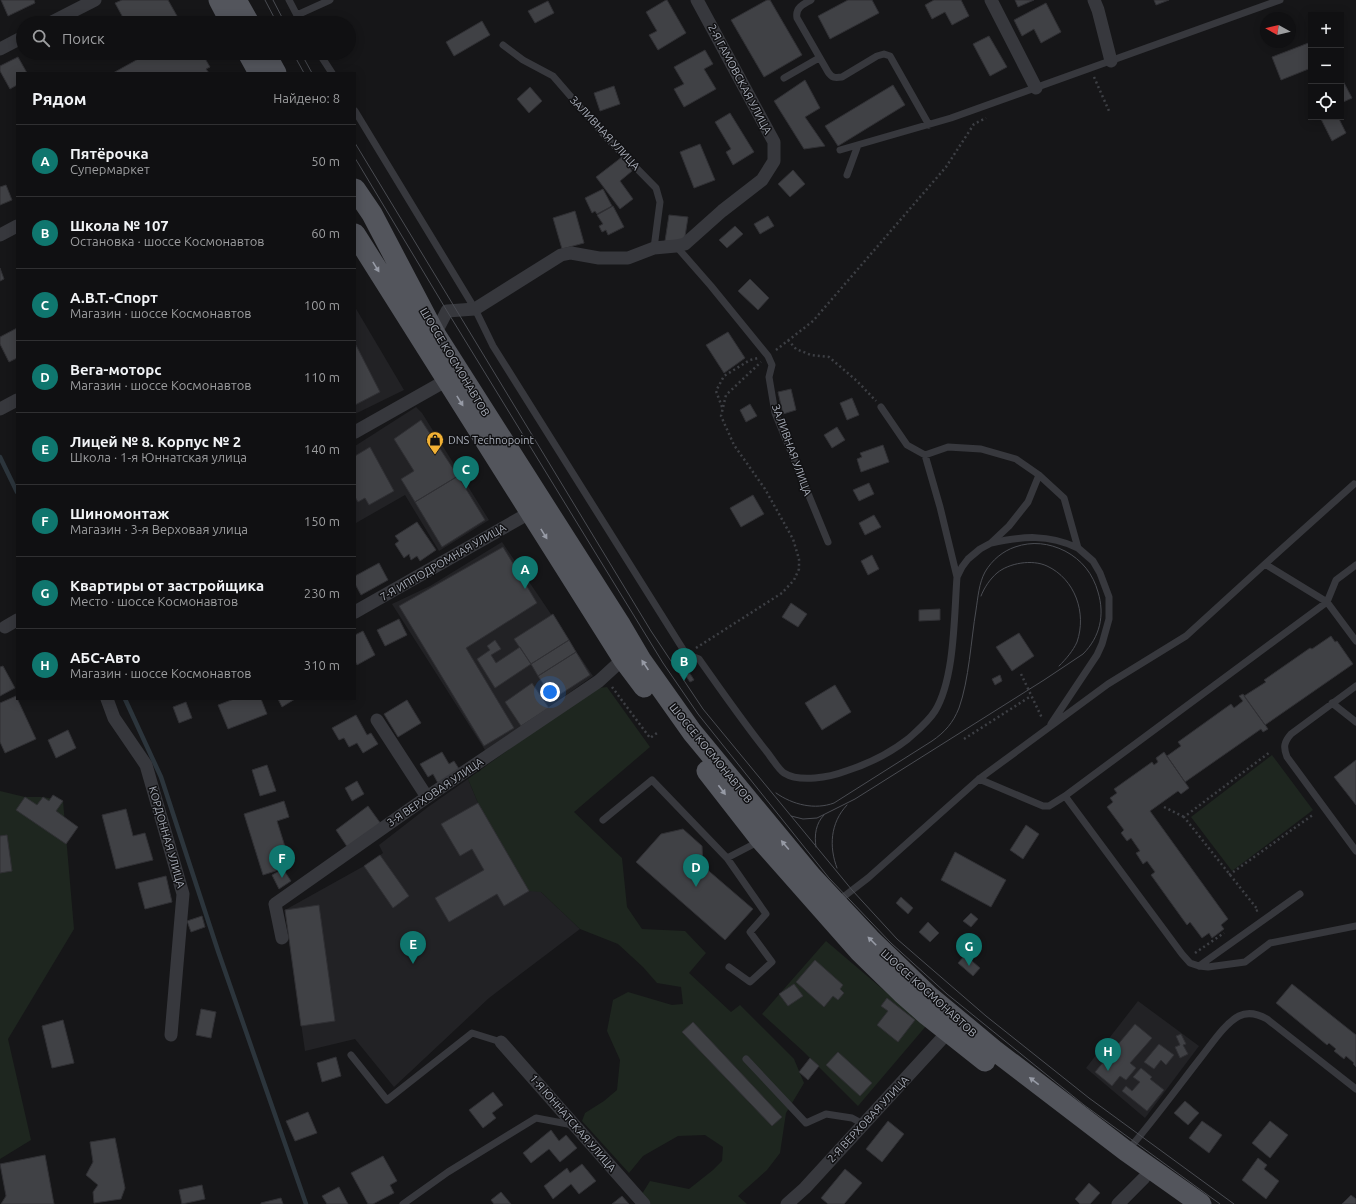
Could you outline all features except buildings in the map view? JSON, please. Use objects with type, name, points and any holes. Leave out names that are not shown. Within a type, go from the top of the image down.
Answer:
[{"type":"main road","points":[[219,0],[227,16]]},
{"type":"main road","points":[[236,0],[245,16]]},
{"type":"main road","points":[[252,60],[258,72]]},
{"type":"main road","points":[[269,60],[275,72]]},
{"type":"main road","name":"ШОССЕ КОСМОНАВТОВ","points":[[356,190],[372,214],[436,334],[642,660],[672,705],[720,767],[732,779],[784,845],[870,939],[929,996],[994,1050],[1126,1151],[1200,1204]]},
{"type":"main road","name":"ШОССЕ КОСМОНАВТОВ","points":[[356,236],[623,660],[760,839],[860,952],[902,993],[948,1032],[1015,1084],[1179,1204]]},
{"type":"street","points":[[64,16],[95,0]]},
{"type":"street","name":"2-Я ГАМОВСКАЯ УЛИЦА","points":[[676,246],[685,244],[722,211],[762,180],[774,161],[774,142],[697,0]]},
{"type":"street","points":[[992,0],[1036,88]]},
{"type":"street","points":[[1094,0],[1111,61]]},
{"type":"street","points":[[0,49],[16,41]]},
{"type":"street","points":[[0,235],[16,227]]},
{"type":"street","points":[[436,334],[446,311],[475,310],[561,255],[571,253],[599,258],[628,258],[654,248],[676,246]]},
{"type":"street","points":[[356,431],[447,380]]},
{"type":"street","points":[[0,408],[16,400]]},
{"type":"street","name":"7-Я ИППОДРОМНАЯ УЛИЦА","points":[[356,611],[531,512]]},
{"type":"street","points":[[5,627],[16,621]]},
{"type":"street","name":"3-Я ВЕРХОВАЯ УЛИЦА","points":[[282,938],[275,904],[427,797],[599,681],[623,660]]},
{"type":"street","name":"КОРДОННАЯ УЛИЦА","points":[[107,700],[114,718],[146,765],[183,894],[171,1035]]},
{"type":"street","points":[[377,720],[427,797]]},
{"type":"street","name":"2-Я ВЕРХОВАЯ УЛИЦА","points":[[787,1204],[804,1188],[948,1032]]},
{"type":"street","name":"1-Я ЮННАТСКАЯ УЛИЦА","points":[[501,1042],[644,1204]]},
{"type":"street","points":[[1118,1204],[1144,1178]]},
{"type":"lane","points":[[289,0],[297,15],[330,0]]},
{"type":"lane","points":[[810,0],[801,5],[797,10],[797,18],[831,77],[842,77],[877,56],[884,54],[890,56],[929,125]]},
{"type":"lane","points":[[840,150],[951,118],[1280,0]]},
{"type":"lane","name":"ЗАЛИВНАЯ УЛИЦА","points":[[503,45],[523,60],[553,76],[605,136],[656,188],[660,202],[654,248]]},
{"type":"lane","points":[[784,78],[819,58]]},
{"type":"lane","points":[[324,60],[331,72]]},
{"type":"lane","points":[[356,113],[475,310],[493,346],[686,654],[699,659],[747,727],[784,773],[801,778],[823,778],[835,775],[851,770],[890,752],[922,727],[935,712],[945,688],[952,646],[957,577],[940,507],[925,455],[907,445],[881,407]]},
{"type":"lane","points":[[847,175],[858,145]]},
{"type":"lane","points":[[676,246],[768,356]]},
{"type":"lane","name":"ЗАЛИВНАЯ УЛИЦА","points":[[768,356],[772,365],[769,377],[775,413],[828,542]]},
{"type":"lane","points":[[925,455],[948,447],[981,449],[1016,459],[1039,475],[1064,498],[1078,548]]},
{"type":"lane","points":[[957,577],[968,559],[980,549],[991,543],[1009,526],[1028,502],[1039,475]]},
{"type":"lane","points":[[837,903],[868,878],[979,779],[1108,684],[1186,636],[1354,484]]},
{"type":"lane","points":[[991,543],[1009,539],[1041,537],[1068,543],[1078,548],[1093,561],[1100,573],[1108,597],[1109,619],[1102,644],[1048,729]]},
{"type":"lane","points":[[1265,564],[1327,602],[1356,641]]},
{"type":"lane","points":[[979,779],[1043,806],[1049,806],[1065,796],[1327,602],[1336,580],[1356,565]]},
{"type":"lane","points":[[1356,686],[1291,734],[1285,741],[1284,750],[1287,757],[1356,851]]},
{"type":"lane","points":[[1332,703],[1356,722]]},
{"type":"lane","points":[[603,820],[652,780],[727,858],[766,914],[750,932],[772,962],[750,982],[729,967]]},
{"type":"lane","points":[[1065,796],[1186,959],[1190,962],[1199,966],[1245,962],[1270,943],[1356,926]]},
{"type":"lane","points":[[727,858],[752,845],[760,839]]},
{"type":"lane","points":[[1199,966],[1300,894]]},
{"type":"lane","points":[[1126,1151],[1218,1036],[1238,1016],[1246,1013],[1253,1013],[1267,1019],[1356,1089]]},
{"type":"lane","points":[[351,1056],[387,1100],[472,1033],[501,1042]]},
{"type":"lane","points":[[746,1059],[806,1123],[826,1114],[852,1118],[863,1124]]},
{"type":"lane","points":[[403,1204],[448,1172],[536,1118],[575,1126]]},
{"type":"path","points":[[1090,68],[1109,111]]},
{"type":"path","points":[[686,654],[782,593],[794,580],[799,569],[799,559],[793,539],[765,489],[734,445],[721,416],[726,394],[768,356],[813,320],[946,167],[974,124],[988,117]]},
{"type":"path","points":[[788,340],[796,349],[811,355],[829,358],[857,381],[881,407]]},
{"type":"path","points":[[723,409],[716,391],[724,376],[750,360],[768,356]]},
{"type":"path","points":[[1021,674],[1048,729]]},
{"type":"path","points":[[611,686],[650,738],[657,733]]},
{"type":"path","points":[[964,739],[1031,696]]},
{"type":"path","points":[[1184,818],[1270,752]]},
{"type":"path","points":[[1164,807],[1184,818],[1258,910],[1251,915]]},
{"type":"path","points":[[1229,875],[1314,814]]},
{"type":"path","points":[[1186,959],[1225,932]]},
{"type":"shaded area","points":[[356,309],[404,390],[356,414]]},
{"type":"shaded area","points":[[416,407],[422,413],[489,520],[439,551],[405,495],[356,523],[356,445]]},
{"type":"shaded area","points":[[502,542],[593,676],[488,750],[485,750],[392,604],[430,586]]},
{"type":"shaded area","points":[[607,687],[650,747],[574,812],[622,858],[627,907],[642,929],[685,931],[706,953],[689,973],[731,1012],[740,1005],[794,1059],[804,1083],[786,1113],[780,1153],[767,1170],[738,1196],[747,1204],[651,1204],[642,1194],[650,1181],[689,1189],[722,1161],[723,1147],[705,1135],[678,1136],[643,1156],[629,1173],[582,1121],[585,1113],[604,1101],[617,1090],[620,1060],[607,1031],[613,1000],[628,992],[672,1005],[683,1004],[681,987],[657,983],[643,967],[618,944],[580,929],[541,892],[529,891],[478,803],[468,779],[592,689]]},
{"type":"shaded area","points":[[1272,755],[1313,810],[1232,871],[1191,817]]},
{"type":"shaded area","points":[[468,779],[478,803],[541,892],[580,929],[489,998],[394,1087],[355,1039],[305,1051],[285,910],[364,866],[383,853],[379,845],[428,807]]},
{"type":"shaded area","points":[[0,791],[25,797],[43,797],[63,801],[74,929],[8,1039],[31,1140],[0,1159]]},
{"type":"shaded area","points":[[826,941],[926,1026],[858,1106],[804,1052],[762,1014]]},
{"type":"shaded area","points":[[1138,1001],[1199,1046],[1145,1118],[1086,1068]]},
{"type":"waterway","points":[[0,457],[16,490]]},
{"type":"waterway","points":[[125,700],[161,777],[218,951],[306,1204]]},
{"type":"tram line","points":[[265,0],[273,16]]},
{"type":"tram line","points":[[273,0],[281,16]]},
{"type":"tram line","points":[[297,60],[303,72]]},
{"type":"tram line","points":[[305,60],[311,72]]},
{"type":"tram line","points":[[356,145],[651,631],[703,709],[852,890],[897,939],[986,1016],[1089,1098],[1234,1204]]},
{"type":"tram line","points":[[356,160],[663,663],[698,714],[829,878],[891,943],[947,994],[1084,1105],[1220,1204]]},
{"type":"tram line","points":[[776,793],[790,801],[804,805],[819,806],[834,803],[932,741],[945,731],[957,713],[965,685],[981,581],[985,572],[994,560],[1002,554],[1021,545],[1040,544],[1053,546],[1065,551],[1077,559],[1090,573],[1098,592],[1101,617],[1100,625],[1094,640],[1083,654],[855,799],[817,818],[803,819],[791,816]]},
{"type":"tram line","points":[[981,596],[994,575],[1008,567],[1021,563],[1035,563],[1047,566],[1065,579],[1076,598],[1079,609],[1080,631],[1073,649],[1059,666]]},
{"type":"tram line","points":[[837,868],[834,860],[832,844],[834,827],[841,812],[847,805]]},
{"type":"tram line","points":[[816,847],[816,830],[821,818],[824,815]]},
{"type":"place","name":"DNS Technopoint","points":[[435,455]]},
{"type":"place","name":"А.В.Т.-Спорт","points":[[466,489]]},
{"type":"place","name":"Пятёрочка","points":[[525,589]]},
{"type":"place","name":"Школа № 107","points":[[684,681]]},
{"type":"place","name":"Шиномонтаж","points":[[282,878]]},
{"type":"place","name":"Вега-моторс","points":[[696,887]]},
{"type":"place","name":"Лицей № 8. Корпус № 2","points":[[413,964]]},
{"type":"place","name":"Квартиры от застройщика","points":[[969,966]]},
{"type":"place","name":"АБС-Авто","points":[[1108,1071]]}]
